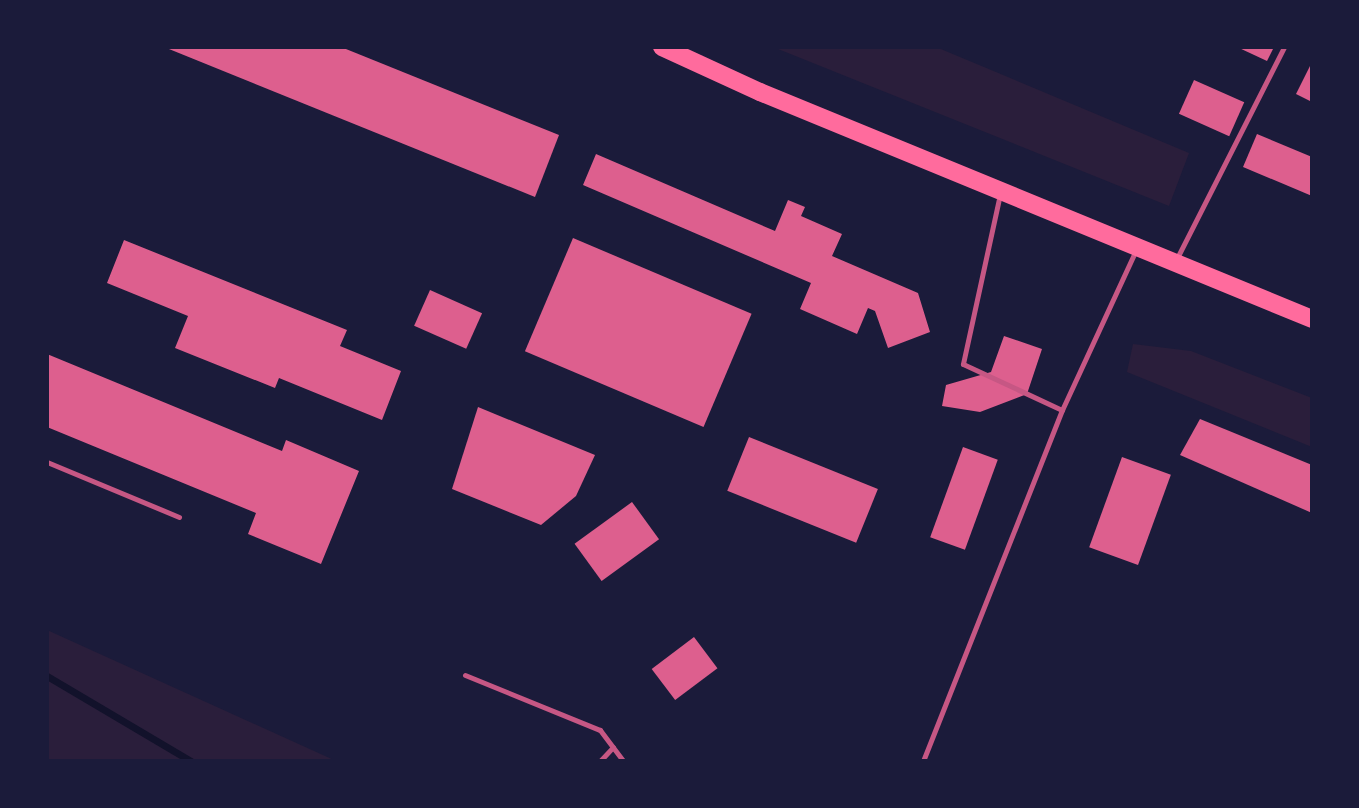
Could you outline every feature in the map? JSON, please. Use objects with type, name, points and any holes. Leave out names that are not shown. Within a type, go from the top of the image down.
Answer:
[{"type":"main road","points":[[662,47],[1000,192],[1312,319]]},
{"type":"lane","points":[[1175,262],[1284,47]]},
{"type":"lane","points":[[1000,192],[963,364],[1062,410]]},
{"type":"lane","points":[[923,761],[1062,410],[1138,247]]},
{"type":"lane","points":[[47,462],[179,517]]},
{"type":"lane","points":[[465,675],[600,730],[623,761]]},
{"type":"lane","points":[[600,761],[613,747]]},
{"type":"shaded area","points":[[773,47],[936,47],[1189,153],[1169,206]]},
{"type":"shaded area","points":[[1133,344],[1191,351],[1312,398],[1312,447],[1127,372]]},
{"type":"shaded area","points":[[47,630],[336,761],[47,761]]},
{"type":"building","points":[[164,47],[341,47],[559,135],[535,197]]},
{"type":"building","points":[[1237,47],[1274,47],[1267,61]]},
{"type":"building","points":[[1312,62],[1312,102],[1296,94]]},
{"type":"building","points":[[1194,80],[1244,102],[1229,136],[1179,114]]},
{"type":"building","points":[[1257,134],[1312,157],[1312,196],[1243,167]]},
{"type":"building","points":[[596,154],[775,231],[788,200],[805,207],[801,216],[842,234],[832,256],[918,293],[930,332],[888,348],[875,311],[868,308],[857,334],[800,309],[811,283],[583,185]]},
{"type":"building","points":[[573,238],[752,314],[704,427],[525,351]]},
{"type":"building","points":[[124,240],[347,330],[340,346],[401,371],[382,420],[279,378],[275,388],[175,348],[188,316],[107,283]]},
{"type":"building","points":[[430,290],[482,313],[466,349],[414,326]]},
{"type":"building","points":[[1004,336],[1042,349],[1027,394],[980,412],[942,406],[946,385],[991,372]]},
{"type":"building","points":[[47,354],[282,451],[286,440],[359,471],[321,564],[248,534],[256,513],[47,427]]},
{"type":"building","points":[[478,407],[595,455],[576,496],[541,525],[452,489]]},
{"type":"building","points":[[1200,419],[1312,465],[1312,513],[1180,455]]},
{"type":"building","points":[[749,437],[878,489],[856,543],[727,491]]},
{"type":"building","points":[[963,447],[998,460],[965,550],[930,537]]},
{"type":"building","points":[[1122,457],[1171,475],[1138,565],[1089,547]]},
{"type":"building","points":[[632,502],[659,539],[602,581],[575,544]]},
{"type":"building","points":[[694,637],[717,668],[675,700],[652,669]]},
{"type":"waterway","points":[[47,676],[191,761]]}]
